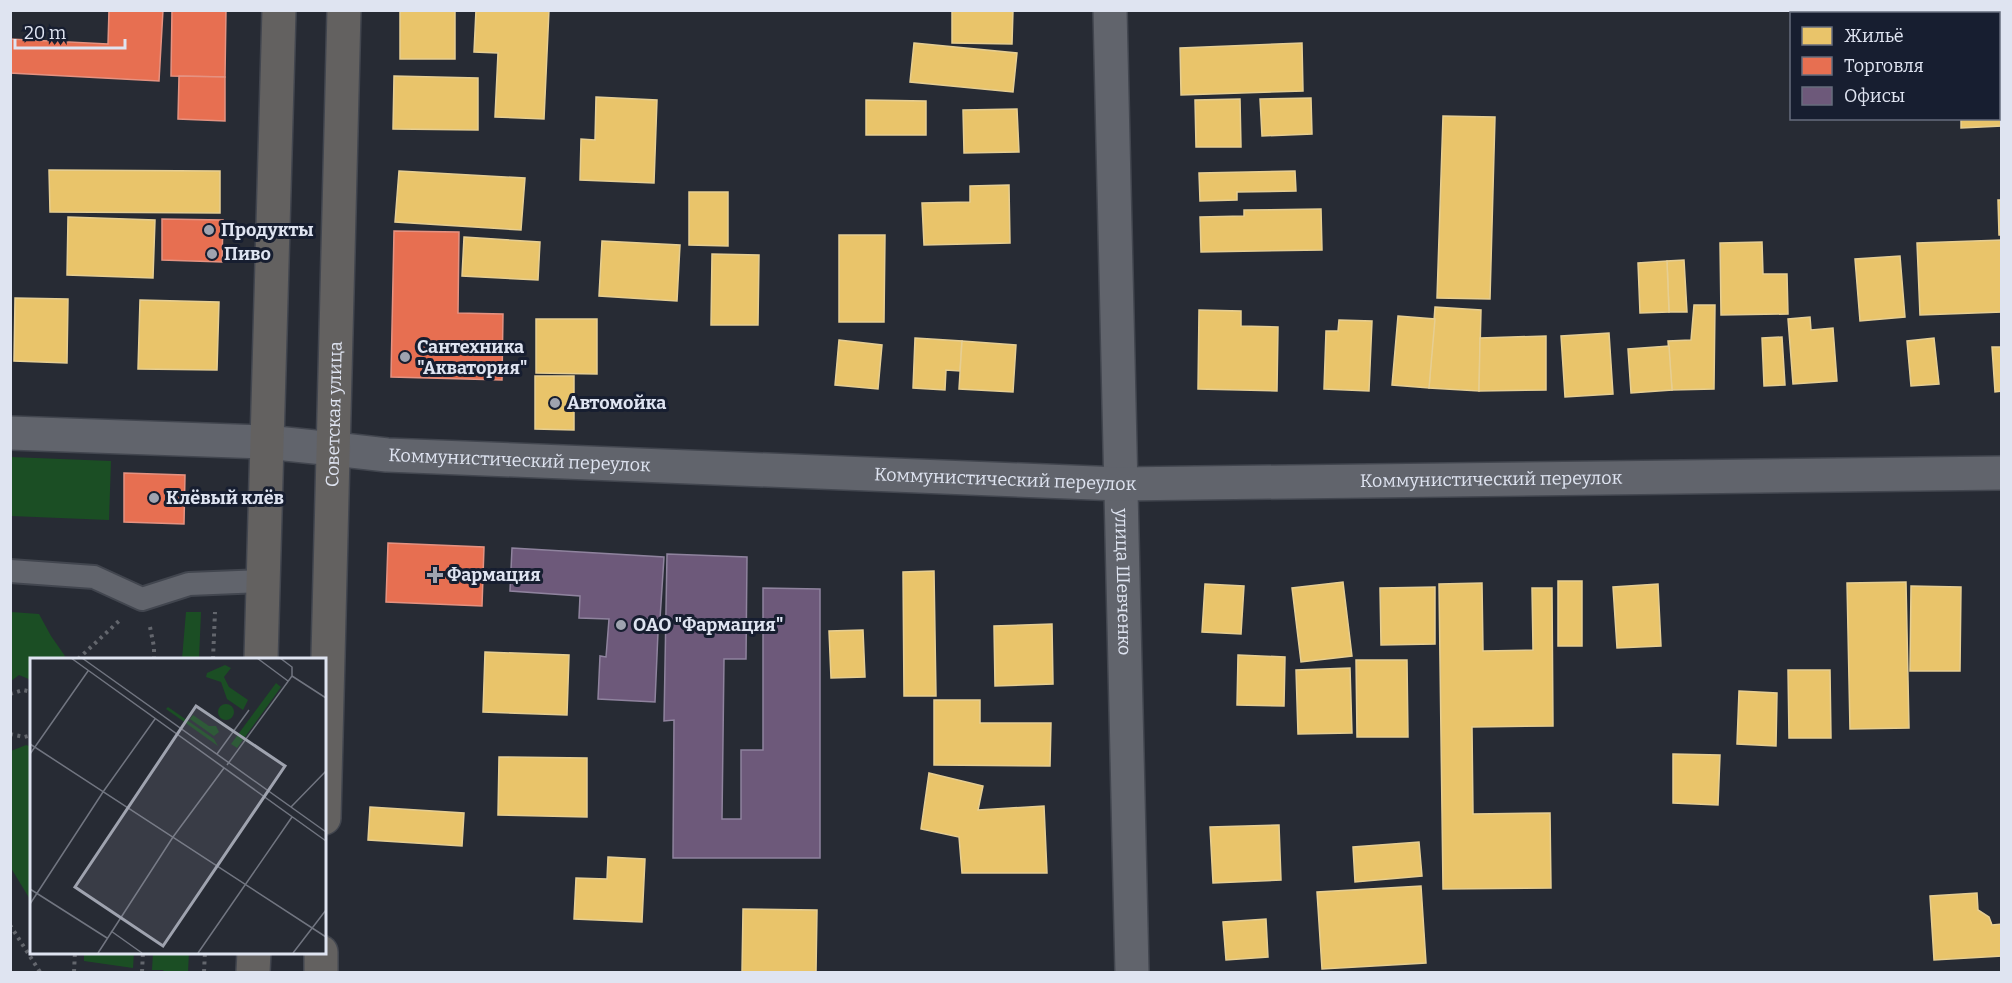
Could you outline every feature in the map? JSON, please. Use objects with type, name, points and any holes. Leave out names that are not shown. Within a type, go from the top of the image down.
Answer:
[{"type":"main road","points":[[261,658],[279,10]]},
{"type":"main road","name":"Советская улица","points":[[326,744],[344,10]]},
{"type":"main road","points":[[254,953],[254,972]]},
{"type":"main road","points":[[321,953],[321,972]]},
{"type":"street","name":"улица Шевченко","points":[[1110,10],[1132,972]]},
{"type":"street","name":"Коммунистический переулок","points":[[10,433],[266,442],[387,455],[1120,484],[2001,473]]},
{"type":"lane","points":[[10,571],[94,577],[142,599],[189,584],[262,581]]},
{"type":"path","points":[[213,658],[215,583]]},
{"type":"path","points":[[79,658],[142,599],[154,647],[154,658]]},
{"type":"path","points":[[10,694],[22,690],[30,692]]},
{"type":"path","points":[[10,734],[24,737],[30,736]]},
{"type":"path","points":[[10,925],[40,972]]},
{"type":"path","points":[[74,972],[75,953]]},
{"type":"path","points":[[142,972],[143,953]]},
{"type":"path","points":[[204,972],[205,953]]},
{"type":"green space","points":[[11,457],[111,461],[109,520],[11,516]]},
{"type":"green space","points":[[11,612],[39,614],[65,656],[62,658],[30,658],[30,680],[19,675],[11,681]]},
{"type":"green space","points":[[186,612],[201,612],[199,658],[182,658]]},
{"type":"green space","points":[[26,745],[30,746],[30,899],[11,868],[11,751]]},
{"type":"green space","points":[[84,953],[134,953],[133,968],[84,961]]},
{"type":"green space","points":[[153,953],[189,953],[188,972],[152,970]]},
{"type":"building: Жильё","points":[[400,10],[455,10],[455,59],[400,59]]},
{"type":"building: Жильё","points":[[476,10],[549,10],[544,119],[495,117],[498,53],[474,52]]},
{"type":"building: Жильё","points":[[952,10],[1013,10],[1012,44],[952,43]]},
{"type":"building: Жильё","points":[[914,43],[1017,53],[1013,92],[910,82]]},
{"type":"building: Жильё","points":[[1302,43],[1303,91],[1181,95],[1180,48]]},
{"type":"building: Жильё","points":[[394,76],[478,78],[478,130],[393,129]]},
{"type":"building: Жильё","points":[[2000,94],[2002,94],[2002,126],[1961,128],[1961,120],[2000,120]]},
{"type":"building: Жильё","points":[[596,97],[657,100],[654,183],[580,180],[581,139],[595,140]]},
{"type":"building: Жильё","points":[[1311,98],[1312,134],[1262,136],[1260,99]]},
{"type":"building: Жильё","points":[[1240,99],[1241,147],[1196,147],[1195,100]]},
{"type":"building: Жильё","points":[[866,100],[926,101],[926,135],[866,135]]},
{"type":"building: Жильё","points":[[1017,109],[1019,152],[964,153],[963,110]]},
{"type":"building: Жильё","points":[[1443,116],[1495,117],[1490,299],[1437,298]]},
{"type":"building: Жильё","points":[[49,170],[220,171],[220,213],[50,212]]},
{"type":"building: Жильё","points":[[399,171],[525,178],[521,230],[395,222]]},
{"type":"building: Жильё","points":[[1295,171],[1296,191],[1237,192],[1237,200],[1200,201],[1199,173]]},
{"type":"building: Жильё","points":[[1009,185],[1010,243],[924,245],[922,203],[970,202],[970,186]]},
{"type":"building: Жильё","points":[[689,192],[728,192],[728,246],[689,245]]},
{"type":"building: Жильё","points":[[1998,200],[2002,200],[2002,235],[1999,235]]},
{"type":"building: Жильё","points":[[1321,209],[1322,250],[1201,252],[1200,217],[1244,216],[1244,210]]},
{"type":"building: Жильё","points":[[68,217],[155,220],[153,278],[67,275]]},
{"type":"building: Жильё","points":[[839,235],[885,235],[884,322],[839,322]]},
{"type":"building: Жильё","points":[[464,237],[540,242],[538,280],[462,276]]},
{"type":"building: Жильё","points":[[2002,240],[2002,312],[1920,315],[1917,243]]},
{"type":"building: Жильё","points":[[602,241],[680,245],[677,301],[599,296]]},
{"type":"building: Жильё","points":[[1762,242],[1763,274],[1787,274],[1788,314],[1721,315],[1720,243]]},
{"type":"building: Жильё","points":[[712,254],[759,255],[758,325],[711,325]]},
{"type":"building: Жильё","points":[[1900,256],[1905,317],[1860,321],[1855,259]]},
{"type":"building: Жильё","points":[[1684,260],[1687,312],[1669,312],[1667,261]]},
{"type":"building: Жильё","points":[[1667,261],[1669,312],[1640,313],[1638,263]]},
{"type":"building: Жильё","points":[[15,298],[68,299],[67,363],[14,361]]},
{"type":"building: Жильё","points":[[140,300],[219,302],[217,370],[138,369]]},
{"type":"building: Жильё","points":[[1694,305],[1715,305],[1714,389],[1672,390],[1668,341],[1691,340]]},
{"type":"building: Жильё","points":[[1435,307],[1481,310],[1479,391],[1429,388]]},
{"type":"building: Жильё","points":[[1199,310],[1241,311],[1241,326],[1278,327],[1277,391],[1198,389]]},
{"type":"building: Жильё","points":[[1398,316],[1435,319],[1429,388],[1392,385]]},
{"type":"building: Жильё","points":[[1810,317],[1811,330],[1833,328],[1837,381],[1793,384],[1788,319]]},
{"type":"building: Жильё","points":[[536,319],[597,319],[597,374],[536,373]]},
{"type":"building: Жильё","points":[[1339,320],[1372,321],[1369,391],[1324,389],[1326,331],[1338,331]]},
{"type":"building: Жильё","points":[[1609,333],[1613,394],[1565,397],[1561,336]]},
{"type":"building: Жильё","points":[[1546,336],[1546,390],[1479,391],[1480,338]]},
{"type":"building: Жильё","points":[[1782,337],[1785,385],[1764,386],[1762,338]]},
{"type":"building: Жильё","points":[[915,338],[962,341],[960,371],[946,370],[945,390],[913,388]]},
{"type":"building: Жильё","points":[[1934,338],[1939,384],[1911,386],[1907,341]]},
{"type":"building: Жильё","points":[[839,340],[882,345],[878,389],[835,385]]},
{"type":"building: Жильё","points":[[962,341],[1016,345],[1013,392],[959,389]]},
{"type":"building: Жильё","points":[[1669,346],[1672,390],[1631,393],[1628,349]]},
{"type":"building: Жильё","points":[[1992,347],[2002,347],[2002,391],[1995,392]]},
{"type":"building: Жильё","name":"Автомойка","points":[[535,376],[574,376],[574,430],[535,429]]},
{"type":"building: Жильё","points":[[934,571],[936,696],[904,696],[903,572]]},
{"type":"building: Жильё","points":[[1558,581],[1582,581],[1582,646],[1558,646]]},
{"type":"building: Жильё","points":[[1343,582],[1352,656],[1301,662],[1292,588]]},
{"type":"building: Жильё","points":[[1906,582],[1909,728],[1850,729],[1847,583]]},
{"type":"building: Жильё","points":[[1482,583],[1483,651],[1533,650],[1532,588],[1552,588],[1553,726],[1472,727],[1473,814],[1550,813],[1551,888],[1443,889],[1439,584]]},
{"type":"building: Жильё","points":[[1205,584],[1244,586],[1241,634],[1202,632]]},
{"type":"building: Жильё","points":[[1658,584],[1661,646],[1617,648],[1613,587]]},
{"type":"building: Жильё","points":[[1911,586],[1961,587],[1960,671],[1910,671]]},
{"type":"building: Жильё","points":[[1435,587],[1435,644],[1381,645],[1380,588]]},
{"type":"building: Жильё","points":[[1052,624],[1053,684],[995,686],[994,626]]},
{"type":"building: Жильё","points":[[863,630],[865,677],[831,678],[829,631]]},
{"type":"building: Жильё","points":[[485,652],[569,655],[567,715],[483,712]]},
{"type":"building: Жильё","points":[[1238,655],[1285,657],[1284,706],[1237,705]]},
{"type":"building: Жильё","points":[[1356,660],[1407,660],[1408,737],[1357,737]]},
{"type":"building: Жильё","points":[[1350,668],[1352,733],[1298,734],[1296,670]]},
{"type":"building: Жильё","points":[[1788,670],[1830,670],[1831,738],[1789,738]]},
{"type":"building: Жильё","points":[[1739,691],[1777,693],[1776,746],[1737,744]]},
{"type":"building: Жильё","points":[[934,700],[980,700],[980,723],[1051,723],[1050,766],[934,765]]},
{"type":"building: Жильё","points":[[1673,754],[1720,755],[1718,805],[1673,803]]},
{"type":"building: Жильё","points":[[499,757],[587,758],[587,817],[498,815]]},
{"type":"building: Жильё","points":[[929,773],[983,786],[978,810],[1044,806],[1047,873],[962,873],[959,837],[921,829]]},
{"type":"building: Жильё","points":[[370,807],[464,813],[462,846],[368,840]]},
{"type":"building: Жильё","points":[[1279,825],[1281,880],[1213,883],[1210,827]]},
{"type":"building: Жильё","points":[[1419,842],[1422,876],[1355,882],[1353,847]]},
{"type":"building: Жильё","points":[[608,857],[645,859],[642,922],[574,919],[576,878],[607,879]]},
{"type":"building: Жильё","points":[[1421,886],[1426,963],[1322,969],[1317,892]]},
{"type":"building: Жильё","points":[[1977,893],[1978,910],[1989,917],[1992,925],[2002,924],[2002,956],[1934,960],[1930,896]]},
{"type":"building: Жильё","points":[[743,909],[817,910],[816,972],[742,972]]},
{"type":"building: Жильё","points":[[1266,919],[1268,957],[1226,960],[1223,922]]},
{"type":"building: Торговля","points":[[109,10],[163,10],[159,81],[10,73],[10,39],[108,44]]},
{"type":"building: Торговля","points":[[172,10],[226,10],[225,77],[171,76]]},
{"type":"building: Торговля","points":[[179,76],[225,77],[225,121],[178,119]]},
{"type":"building: Торговля","points":[[162,219],[223,220],[222,262],[162,260]]},
{"type":"building: Торговля","points":[[394,231],[459,232],[458,313],[503,314],[502,380],[391,377]]},
{"type":"building: Торговля","name":"Клёвый клёв","points":[[124,473],[185,475],[184,524],[124,522]]},
{"type":"building: Торговля","name":"Фармация","points":[[388,543],[484,547],[482,606],[386,602]]},
{"type":"building: Офисы","name":"ОАО \"Фармация\"","points":[[512,548],[664,557],[660,619],[634,618],[634,630],[658,632],[655,702],[598,699],[600,656],[606,657],[609,619],[579,618],[580,596],[510,591]]},
{"type":"building: Офисы","points":[[667,554],[747,557],[746,659],[724,659],[722,819],[741,819],[741,750],[763,750],[763,588],[820,589],[820,858],[673,858],[674,720],[664,721]]},
{"type":"place","name":"Продукты","points":[[209,230]]},
{"type":"place","name":"Пиво","points":[[212,254]]},
{"type":"place","name":"Сантехника \"Акватория\"","points":[[405,357]]},
{"type":"place","name":"Автомойка","points":[[555,403]]},
{"type":"place","name":"Клёвый клёв","points":[[154,498]]},
{"type":"place","name":"Фармация","points":[[435,575]]},
{"type":"place","name":"ОАО \"Фармация\"","points":[[621,625]]}]
